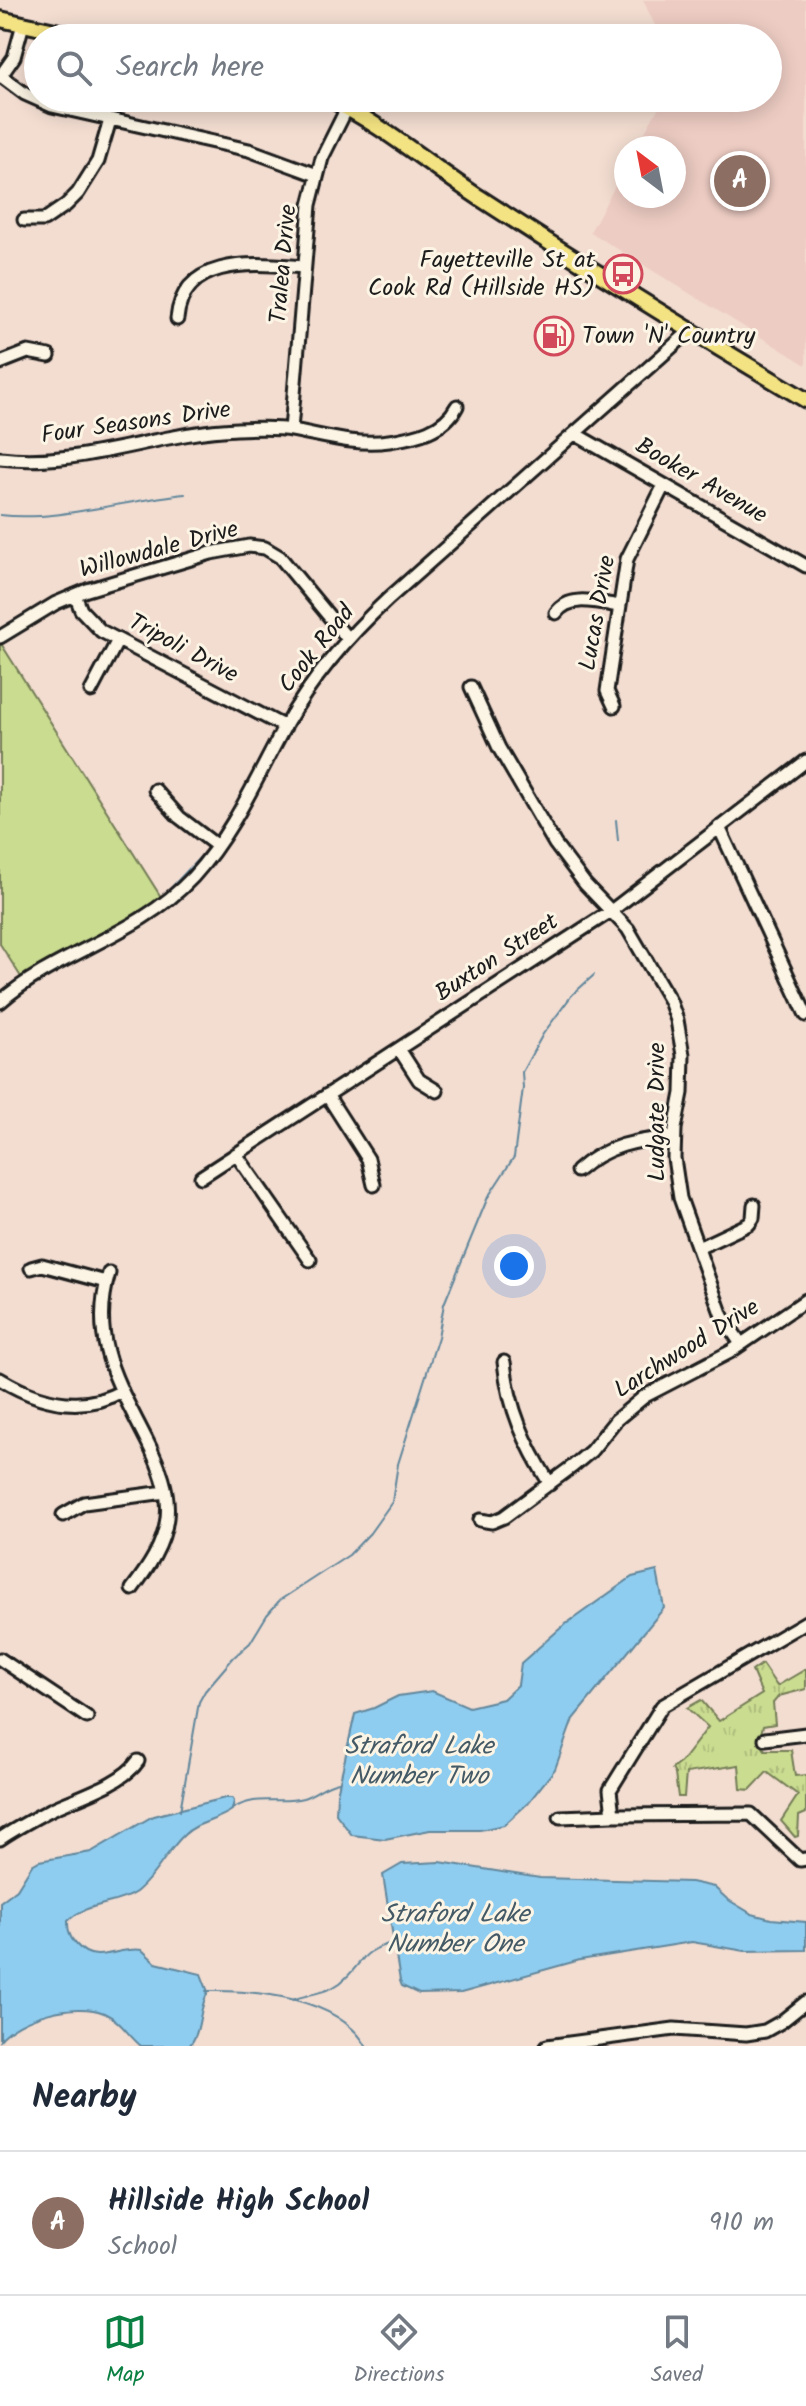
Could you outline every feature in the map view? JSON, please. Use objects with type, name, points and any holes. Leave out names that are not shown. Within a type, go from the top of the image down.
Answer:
[{"type":"main road","points":[[0,19],[23,24]]},
{"type":"main road","points":[[353,112],[603,278],[806,400]]},
{"type":"street","points":[[23,24],[14,57],[0,76],[24,93]]},
{"type":"street","points":[[78,112],[249,150],[317,175]]},
{"type":"street","name":"Tralea Drive","points":[[291,430],[308,220],[317,175],[345,112]]},
{"type":"street","points":[[24,220],[44,220],[78,193],[98,161],[110,120]]},
{"type":"street","points":[[177,319],[178,304],[183,295],[197,281],[215,271],[254,264],[304,267]]},
{"type":"street","name":"Cook Road","points":[[0,1002],[29,981],[107,940],[156,909],[190,879],[217,846],[308,689],[347,638],[691,330]]},
{"type":"street","points":[[0,363],[28,352],[49,356]]},
{"type":"street","name":"Four Seasons Drive","points":[[0,458],[40,461],[88,456],[220,430],[291,430],[349,441],[383,442],[421,435],[450,418],[457,406]]},
{"type":"street","name":"Booker Avenue","points":[[575,434],[806,566]]},
{"type":"street","name":"Lucas Drive","points":[[614,706],[607,691],[627,559],[664,485]]},
{"type":"street","name":"Willowdale Drive","points":[[0,637],[48,607],[75,595],[211,553],[259,547],[273,552],[286,563],[347,638]]},
{"type":"street","name":"Tripoli Drive","points":[[75,595],[90,622],[118,640],[285,727]]},
{"type":"street","points":[[556,613],[570,601],[619,606]]},
{"type":"street","points":[[91,691],[118,640]]},
{"type":"street","name":"Ludgate Drive","points":[[471,687],[499,748],[555,844],[638,945],[660,982],[677,1020],[683,1055],[674,1137],[680,1198],[722,1316],[741,1344]]},
{"type":"street","name":"Buxton Street","points":[[201,1177],[611,911],[806,761]]},
{"type":"street","points":[[155,790],[179,817],[217,846]]},
{"type":"street","points":[[719,827],[806,1015]]},
{"type":"street","points":[[399,1049],[419,1080],[437,1091]]},
{"type":"street","points":[[327,1095],[368,1159],[374,1185]]},
{"type":"street","points":[[577,1171],[612,1147],[640,1140],[674,1137]]},
{"type":"street","points":[[236,1154],[310,1260]]},
{"type":"street","points":[[698,1248],[749,1224],[754,1205]]},
{"type":"street","points":[[31,1268],[42,1265],[108,1277],[101,1307],[104,1346],[122,1391],[157,1461],[165,1492],[167,1517],[161,1543],[132,1589]]},
{"type":"street","name":"Larchwood Drive","points":[[480,1520],[492,1522],[504,1517],[591,1451],[633,1404],[714,1361],[806,1300]]},
{"type":"street","points":[[504,1362],[514,1416],[522,1437],[550,1484]]},
{"type":"street","points":[[0,1379],[35,1397],[63,1403],[90,1402],[122,1391]]},
{"type":"street","points":[[63,1515],[84,1503],[165,1492]]},
{"type":"street","points":[[613,1815],[610,1790],[662,1706],[806,1622]]},
{"type":"street","points":[[0,1659],[87,1717]]},
{"type":"street","points":[[765,1739],[806,1734]]},
{"type":"street","points":[[0,1839],[33,1819],[121,1776],[138,1761]]},
{"type":"street","points":[[560,1817],[751,1814],[800,1860],[806,1859]]},
{"type":"street","points":[[547,2046],[674,2029],[746,2034],[765,2031],[806,2002]]},
{"type":"shaded area","points":[[643,0],[806,0],[806,365],[590,232],[614,188],[614,208],[686,208],[686,136],[643,136],[656,112],[782,112],[782,24],[654,24]]},
{"type":"green space","points":[[0,642],[161,897],[104,935],[21,977],[0,944]]},
{"type":"green space","points":[[762,1664],[777,1686],[806,1669],[806,1689],[779,1696],[773,1703],[775,1724],[763,1726],[761,1735],[765,1750],[791,1750],[795,1776],[806,1775],[806,1813],[799,1816],[798,1836],[795,1837],[781,1821],[798,1795],[767,1772],[750,1790],[741,1789],[739,1765],[686,1773],[684,1797],[678,1797],[672,1769],[708,1727],[687,1708],[701,1700],[719,1721],[762,1694],[752,1671]]},
{"type":"water","name":"Straford Lake Number Two","points":[[657,1571],[664,1608],[573,1719],[555,1769],[528,1803],[504,1825],[480,1830],[430,1830],[385,1839],[352,1835],[336,1814],[337,1794],[355,1714],[398,1696],[432,1691],[469,1707],[503,1699],[518,1685],[521,1663],[563,1626],[632,1577]]},
{"type":"water","points":[[225,1798],[234,1801],[232,1810],[184,1835],[136,1892],[83,1910],[68,1921],[72,1939],[83,1951],[99,1955],[142,1950],[156,1963],[201,1974],[208,1992],[196,2034],[189,2046],[141,2046],[110,2016],[79,2009],[34,2018],[20,2024],[0,2040],[0,1902],[17,1889],[32,1865],[39,1861],[91,1852],[153,1816]]},
{"type":"water","name":"Straford Lake Number One","points":[[440,1862],[540,1878],[691,1882],[714,1887],[752,1914],[806,1922],[806,1950],[745,1951],[692,1942],[580,1960],[461,1993],[419,1994],[402,1986],[400,1981],[383,1875],[402,1864]]},
{"type":"waterway","points":[[0,515],[45,516],[185,494]]},
{"type":"waterway","points":[[247,785],[256,768]]},
{"type":"waterway","points":[[233,811],[243,792]]},
{"type":"waterway","points":[[220,831],[228,818]]},
{"type":"waterway","points":[[616,820],[618,841]]},
{"type":"waterway","points":[[167,892],[203,854]]},
{"type":"waterway","points":[[180,1811],[199,1702],[205,1691],[250,1643],[280,1600],[349,1555],[370,1533],[392,1502],[398,1464],[438,1337],[444,1304],[488,1197],[514,1157],[523,1088],[522,1072],[543,1034],[572,995],[594,975]]},
{"type":"waterway","points":[[232,1809],[259,1800],[303,1798],[339,1782]]},
{"type":"waterway","points":[[292,2000],[335,1986],[367,1954],[395,1942]]},
{"type":"waterway","points":[[206,1991],[271,1995],[316,2007],[353,2030],[366,2046]]},
{"type":"place","name":"Hillside High School","points":[[740,181]]},
{"type":"place","name":"Fayetteville St at Cook Rd (Hillside HS)","points":[[623,274]]},
{"type":"place","name":"Town 'N' Country","points":[[554,336]]}]
